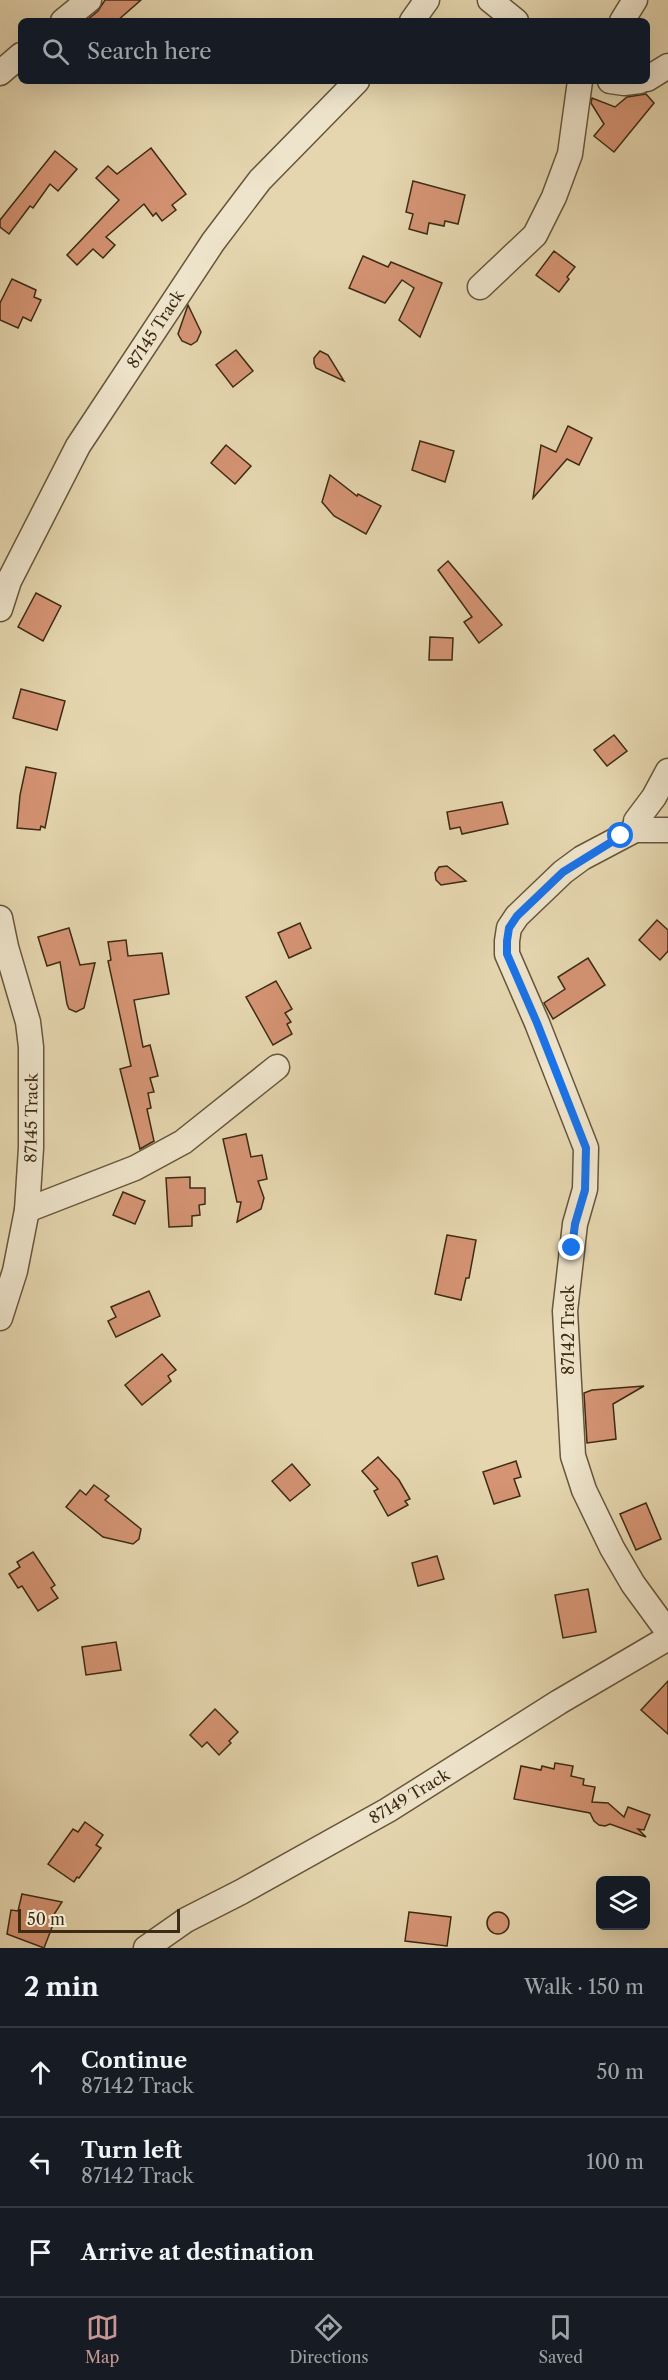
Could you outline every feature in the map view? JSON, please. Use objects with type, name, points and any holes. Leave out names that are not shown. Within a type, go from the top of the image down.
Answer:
[{"type":"street","points":[[67,18],[89,0]]},
{"type":"street","points":[[414,18],[428,0]]},
{"type":"street","points":[[490,0],[512,18]]},
{"type":"street","points":[[624,18],[635,0]]},
{"type":"street","points":[[0,73],[18,58]]},
{"type":"street","points":[[650,77],[668,66]]},
{"type":"street","name":"87145 Track","points":[[0,609],[9,581],[78,446],[213,242],[260,180],[354,84]]},
{"type":"street","points":[[480,287],[535,235],[554,197],[570,154],[580,84]]},
{"type":"street","points":[[635,830],[636,821],[654,797],[668,771]]},
{"type":"street","name":"87142 Track","points":[[668,830],[635,830],[572,865],[517,916],[509,928],[507,954],[586,1148],[585,1190],[575,1224],[565,1311],[573,1456],[584,1490],[612,1548],[633,1584],[668,1632]]},
{"type":"street","name":"87145 Track","points":[[0,918],[28,1022],[32,1047],[31,1148],[27,1210],[15,1271],[0,1318]]},
{"type":"street","points":[[27,1210],[135,1168],[183,1142],[277,1067]]},
{"type":"street","name":"87149 Track","points":[[146,1948],[186,1920],[242,1892],[388,1810],[559,1702],[668,1638]]},
{"type":"building","points":[[105,0],[141,0],[120,18],[90,18],[98,11]]},
{"type":"building","points":[[646,94],[654,103],[614,152],[594,136],[604,124],[591,103],[592,98],[615,107],[627,97]]},
{"type":"building","points":[[151,148],[186,194],[172,205],[176,210],[162,221],[156,213],[153,216],[144,204],[106,237],[115,245],[103,258],[93,249],[77,265],[67,255],[119,200],[96,178],[108,166],[117,174]]},
{"type":"building","points":[[55,151],[77,169],[58,191],[50,184],[33,208],[30,206],[9,234],[0,227],[0,220]]},
{"type":"building","points":[[413,181],[465,195],[458,224],[445,221],[444,226],[429,223],[427,234],[409,229],[413,214],[406,212]]},
{"type":"building","points":[[554,251],[575,267],[559,292],[536,275]]},
{"type":"building","points":[[363,256],[388,267],[391,262],[442,283],[420,337],[399,320],[414,288],[402,280],[385,303],[349,288]]},
{"type":"building","points":[[12,279],[36,290],[34,297],[41,300],[31,321],[23,317],[18,328],[0,320],[0,303]]},
{"type":"building","points":[[188,305],[201,332],[197,341],[191,345],[182,341],[178,334]]},
{"type":"building","points":[[236,350],[253,371],[233,387],[216,365]]},
{"type":"building","points":[[320,351],[328,355],[344,381],[316,368],[314,358]]},
{"type":"building","points":[[568,426],[592,438],[579,465],[567,459],[533,498],[541,445],[556,452]]},
{"type":"building","points":[[420,441],[454,451],[445,482],[412,470]]},
{"type":"building","points":[[226,445],[251,466],[235,484],[211,463]]},
{"type":"building","points":[[330,475],[357,496],[358,494],[381,506],[366,534],[334,516],[322,502]]},
{"type":"building","points":[[448,561],[502,625],[479,643],[464,622],[472,617],[438,570]]},
{"type":"building","points":[[36,593],[61,606],[43,641],[18,627]]},
{"type":"building","points":[[430,637],[453,638],[452,660],[429,660]]},
{"type":"building","points":[[21,689],[65,701],[57,730],[13,718]]},
{"type":"building","points":[[614,735],[627,751],[607,766],[594,750]]},
{"type":"building","points":[[26,767],[56,773],[45,828],[41,826],[40,830],[17,828],[20,795]]},
{"type":"building","points":[[502,802],[508,824],[462,834],[460,827],[450,829],[447,812]]},
{"type":"building","points":[[447,866],[466,881],[441,885],[436,880],[435,873],[439,867]]},
{"type":"building","points":[[657,920],[668,930],[668,951],[660,960],[639,940]]},
{"type":"building","points":[[300,923],[311,948],[289,958],[278,933]]},
{"type":"building","points":[[69,928],[80,965],[95,963],[84,1008],[76,1012],[69,1009],[67,1004],[60,962],[47,966],[38,937]]},
{"type":"building","points":[[126,940],[128,956],[162,953],[169,994],[134,1000],[143,1047],[150,1045],[158,1076],[150,1078],[154,1092],[148,1093],[151,1108],[147,1109],[154,1141],[140,1149],[120,1069],[131,1066],[108,961],[111,960],[108,942]]},
{"type":"building","points":[[588,958],[605,985],[553,1019],[544,1003],[565,989],[558,977]]},
{"type":"building","points":[[276,981],[292,1009],[285,1013],[291,1022],[287,1024],[292,1034],[273,1045],[246,997]]},
{"type":"building","points":[[246,1134],[251,1157],[262,1155],[267,1179],[258,1181],[264,1198],[261,1209],[237,1222],[241,1202],[237,1202],[223,1139]]},
{"type":"building","points":[[190,1177],[190,1188],[205,1188],[205,1204],[199,1205],[200,1215],[192,1216],[192,1226],[169,1227],[166,1178]]},
{"type":"building","points":[[123,1192],[145,1201],[135,1224],[113,1215]]},
{"type":"building","points":[[447,1235],[476,1240],[469,1278],[466,1278],[461,1300],[435,1294]]},
{"type":"building","points":[[149,1291],[160,1316],[116,1337],[108,1321],[116,1317],[111,1307]]},
{"type":"building","points":[[162,1354],[176,1370],[168,1376],[171,1381],[142,1405],[125,1385]]},
{"type":"building","points":[[644,1386],[613,1404],[616,1439],[587,1443],[584,1393],[592,1390]]},
{"type":"building","points":[[378,1457],[399,1480],[410,1499],[405,1501],[408,1505],[388,1516],[374,1491],[378,1489],[362,1471]]},
{"type":"building","points":[[516,1461],[521,1477],[514,1479],[520,1496],[494,1504],[483,1472]]},
{"type":"building","points":[[292,1464],[310,1485],[290,1501],[272,1481]]},
{"type":"building","points":[[94,1485],[109,1496],[105,1500],[141,1529],[139,1539],[133,1544],[103,1537],[66,1507],[80,1490],[86,1495]]},
{"type":"building","points":[[646,1503],[661,1539],[636,1550],[620,1514]]},
{"type":"building","points":[[33,1552],[55,1585],[51,1588],[58,1598],[38,1611],[22,1586],[18,1588],[9,1574],[20,1567],[17,1562]]},
{"type":"building","points":[[437,1556],[444,1579],[418,1586],[412,1563]]},
{"type":"building","points":[[588,1589],[596,1632],[563,1638],[555,1595]]},
{"type":"building","points":[[116,1642],[121,1670],[86,1675],[82,1647]]},
{"type":"building","points":[[668,1681],[668,1734],[641,1710]]},
{"type":"building","points":[[215,1709],[238,1732],[219,1755],[207,1742],[202,1747],[190,1735]]},
{"type":"building","points":[[555,1763],[573,1766],[571,1776],[584,1779],[583,1785],[595,1787],[592,1802],[608,1803],[624,1817],[628,1807],[650,1815],[644,1830],[638,1829],[646,1837],[610,1824],[599,1825],[590,1813],[514,1799],[521,1766],[541,1770],[542,1766],[554,1769]]},
{"type":"building","points":[[85,1822],[103,1835],[96,1845],[101,1848],[74,1882],[48,1864],[73,1829],[78,1832]]},
{"type":"building","points":[[22,1894],[62,1902],[53,1916],[56,1917],[44,1948],[7,1934],[11,1910],[18,1911]]},
{"type":"building","points":[[409,1912],[451,1917],[447,1946],[405,1941]]},
{"type":"building","points":[[494,1912],[502,1912],[509,1919],[509,1927],[502,1934],[494,1934],[487,1927],[487,1919]]},
{"type":"route","points":[[572,1248],[575,1224],[585,1190],[586,1148],[537,1023],[515,976],[507,954],[507,941],[509,928],[517,916],[563,872],[582,858],[621,836]]}]
